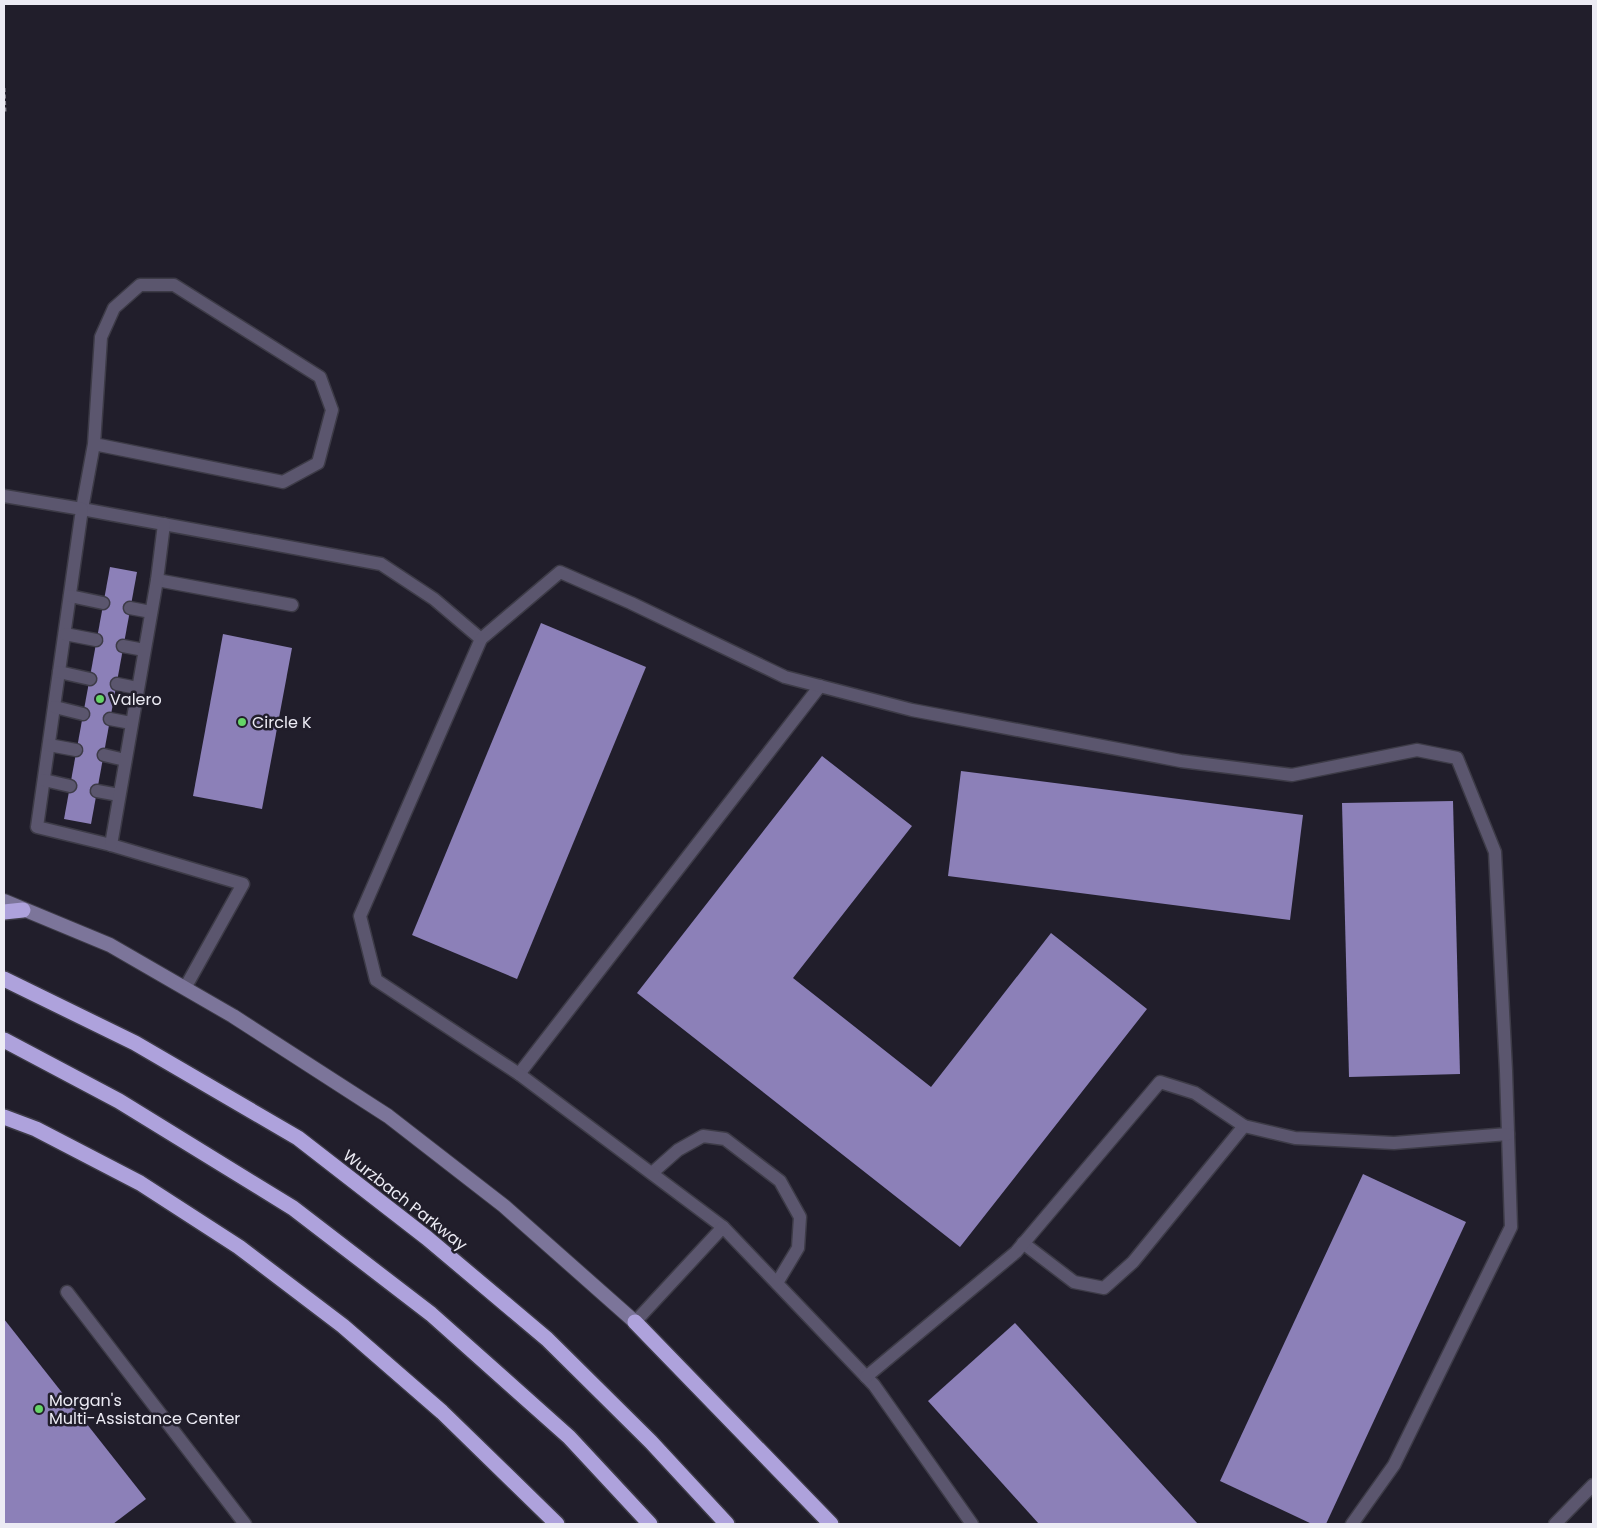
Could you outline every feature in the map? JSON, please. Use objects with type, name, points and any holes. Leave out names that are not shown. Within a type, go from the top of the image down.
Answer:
[{"type":"highway","points":[[4,912],[23,910]]},
{"type":"highway","name":"Wurzbach Parkway","points":[[5,980],[135,1043],[298,1138],[427,1238],[547,1338],[651,1442],[727,1524]]},
{"type":"highway","points":[[4,1040],[119,1101],[293,1208],[438,1321],[568,1437],[650,1524]]},
{"type":"highway","points":[[4,1117],[36,1129],[140,1183],[238,1247],[343,1326],[435,1406],[557,1524]]},
{"type":"highway","points":[[635,1322],[831,1524]]},
{"type":"main road","points":[[4,890],[23,910]]},
{"type":"main road","points":[[4,902],[110,945],[233,1016],[388,1116],[504,1206],[635,1322]]},
{"type":"lane","points":[[94,444],[283,482],[318,463],[332,410],[320,377],[174,285],[140,285],[114,308],[101,337],[94,444],[82,508],[37,827],[111,844],[243,884],[185,988]]},
{"type":"lane","points":[[4,496],[82,508],[381,564],[434,598],[481,639]]},
{"type":"lane","points":[[111,844],[157,580],[164,524]]},
{"type":"lane","points":[[972,1524],[874,1385],[723,1227],[519,1074],[376,980],[360,916],[481,639],[560,572],[631,603],[785,677],[912,710],[1181,762],[1292,775],[1417,750],[1457,758],[1495,852],[1508,1134],[1510,1227],[1394,1465],[1352,1524]]},
{"type":"lane","points":[[157,580],[292,605]]},
{"type":"lane","points":[[70,596],[103,603]]},
{"type":"lane","points":[[130,608],[151,612]]},
{"type":"lane","points":[[65,634],[96,640]]},
{"type":"lane","points":[[123,646],[144,650]]},
{"type":"lane","points":[[59,672],[90,679]]},
{"type":"lane","points":[[117,684],[137,688]]},
{"type":"lane","points":[[519,1074],[820,686]]},
{"type":"lane","points":[[55,708],[83,714]]},
{"type":"lane","points":[[110,719],[131,723]]},
{"type":"lane","points":[[49,745],[76,750]]},
{"type":"lane","points":[[104,755],[125,760]]},
{"type":"lane","points":[[44,780],[70,786]]},
{"type":"lane","points":[[97,791],[119,795]]},
{"type":"lane","points":[[866,1377],[1016,1252],[1160,1082],[1195,1093],[1244,1126],[1295,1138],[1394,1143],[1508,1134]]},
{"type":"lane","points":[[1023,1243],[1074,1282],[1104,1288],[1133,1262],[1244,1126]]},
{"type":"lane","points":[[652,1173],[678,1150],[703,1136],[726,1138],[780,1181],[800,1217],[798,1248],[777,1283]]},
{"type":"lane","points":[[635,1322],[723,1227]]},
{"type":"lane","points":[[67,1292],[245,1524]]},
{"type":"lane","points":[[1555,1524],[1593,1485]]},
{"type":"path","points":[[4,88],[5,113]]},
{"type":"building","name":"Valero","points":[[110,567],[137,572],[91,824],[64,819]]},
{"type":"building","points":[[541,623],[646,667],[517,979],[412,935]]},
{"type":"building","name":"Circle K","points":[[223,634],[292,648],[262,809],[193,796]]},
{"type":"building","points":[[822,756],[912,826],[793,978],[931,1087],[1051,933],[1147,1009],[960,1247],[637,993]]},
{"type":"building","points":[[961,771],[1303,815],[1290,920],[948,876]]},
{"type":"building","points":[[1453,801],[1460,1074],[1349,1077],[1342,803]]},
{"type":"building","points":[[1363,1174],[1466,1222],[1326,1524],[1312,1524],[1220,1481]]},
{"type":"building","name":"Morgan's Multi-Assistance Center","points":[[4,1319],[146,1499],[113,1524],[4,1524]]},
{"type":"building","points":[[1015,1323],[1198,1524],[1039,1524],[928,1401]]},
{"type":"place","name":"Valero","points":[[100,699]]},
{"type":"place","name":"Circle K","points":[[242,722]]},
{"type":"place","name":"Morgan's Multi-Assistance Center","points":[[39,1409]]}]
